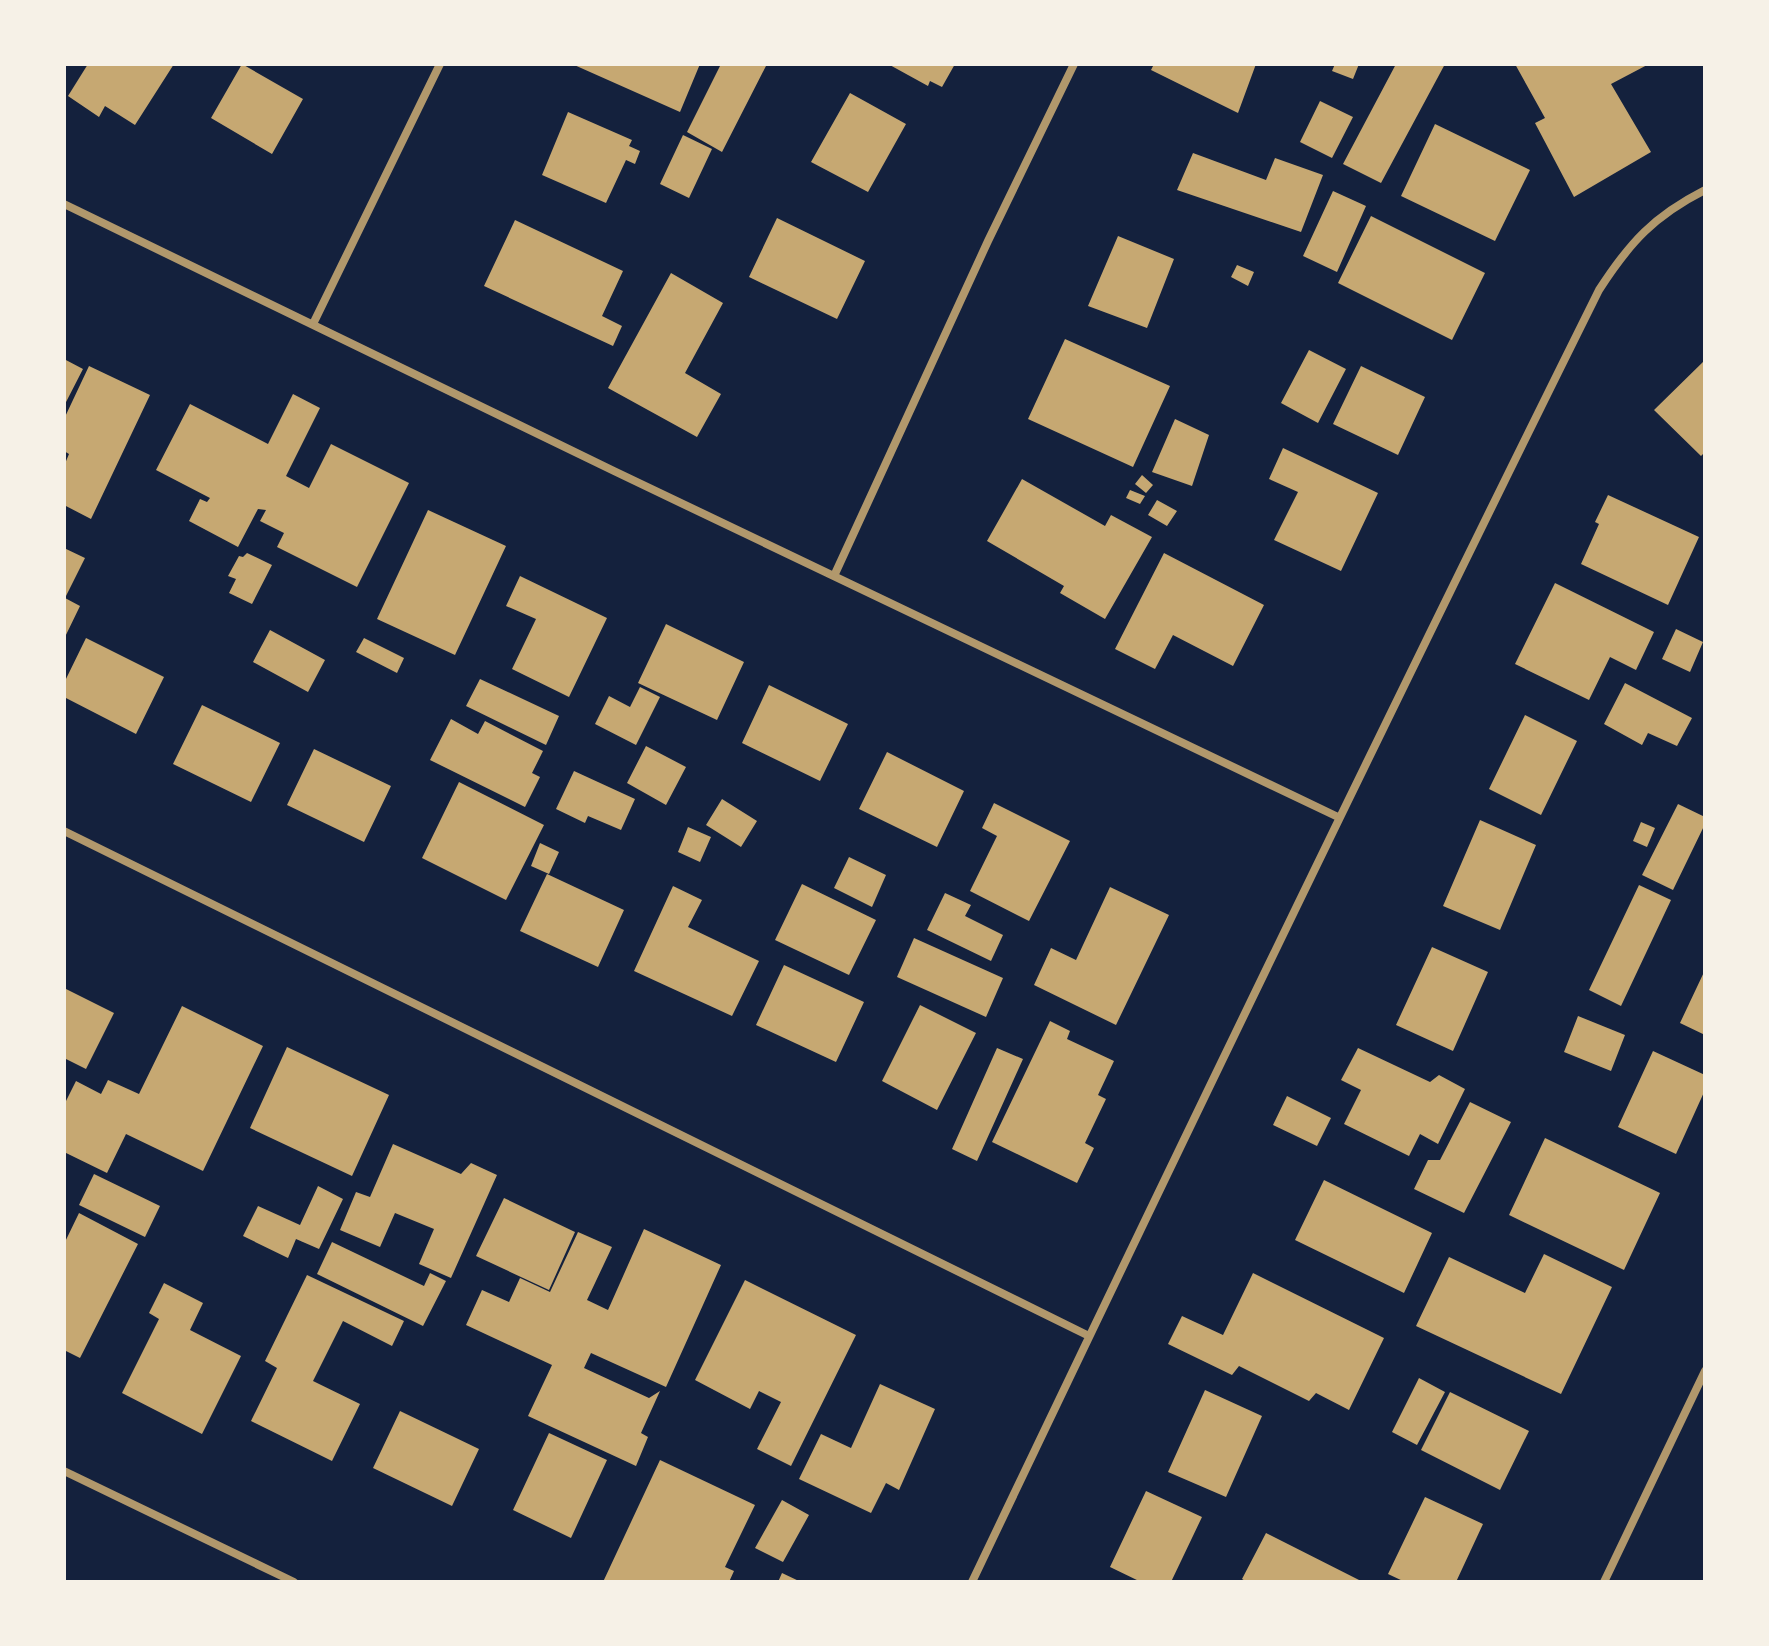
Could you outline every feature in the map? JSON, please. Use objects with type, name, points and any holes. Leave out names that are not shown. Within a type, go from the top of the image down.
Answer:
[{"type":"street","points":[[313,324],[440,64]]},
{"type":"street","points":[[834,576],[988,241],[1074,64]]},
{"type":"street","points":[[972,1582],[1338,817],[1599,290],[1619,258],[1648,226],[1705,190]]},
{"type":"street","points":[[64,204],[1338,817]]},
{"type":"street","points":[[64,831],[1089,1336]]},
{"type":"street","points":[[1605,1582],[1705,1371]]},
{"type":"street","points":[[64,1471],[294,1582]]},
{"type":"building","points":[[88,64],[174,64],[135,125],[105,106],[99,117],[68,96]]},
{"type":"building","points":[[242,64],[303,99],[272,154],[211,118]]},
{"type":"building","points":[[572,64],[700,64],[680,112]]},
{"type":"building","points":[[721,64],[767,64],[722,152],[687,132]]},
{"type":"building","points":[[888,64],[955,64],[942,87],[930,81],[928,86]]},
{"type":"building","points":[[1154,64],[1256,64],[1238,113],[1151,70]]},
{"type":"building","points":[[1335,64],[1359,64],[1353,79],[1332,71]]},
{"type":"building","points":[[1396,64],[1445,64],[1381,183],[1343,164]]},
{"type":"building","points":[[1515,64],[1649,64],[1611,84],[1651,152],[1574,197],[1535,123],[1545,118]]},
{"type":"building","points":[[850,93],[906,124],[868,192],[811,162]]},
{"type":"building","points":[[1320,101],[1353,117],[1332,158],[1300,142]]},
{"type":"building","points":[[568,112],[632,140],[629,146],[640,151],[635,164],[626,160],[606,203],[542,175]]},
{"type":"building","points":[[1435,124],[1530,170],[1495,241],[1401,196]]},
{"type":"building","points":[[683,135],[712,149],[689,198],[660,184]]},
{"type":"building","points":[[1193,153],[1266,180],[1275,158],[1323,175],[1301,232],[1177,190]]},
{"type":"building","points":[[1333,191],[1366,206],[1337,272],[1303,256]]},
{"type":"building","points":[[1371,216],[1485,273],[1452,340],[1338,283]]},
{"type":"building","points":[[777,218],[865,261],[837,319],[749,277]]},
{"type":"building","points":[[515,220],[623,271],[602,316],[622,326],[613,346],[484,286]]},
{"type":"building","points":[[1118,236],[1174,259],[1147,328],[1088,306]]},
{"type":"building","points":[[1237,265],[1254,272],[1248,286],[1231,277]]},
{"type":"building","points":[[671,273],[723,303],[685,373],[721,394],[697,437],[608,388]]},
{"type":"building","points":[[1065,339],[1170,386],[1133,467],[1028,419]]},
{"type":"building","points":[[1309,350],[1346,369],[1318,423],[1281,403]]},
{"type":"building","points":[[64,359],[83,369],[64,406]]},
{"type":"building","points":[[1705,360],[1705,452],[1701,456],[1654,410]]},
{"type":"building","points":[[89,366],[150,395],[91,519],[64,505],[64,466],[69,454],[64,451],[64,419]]},
{"type":"building","points":[[1361,366],[1425,397],[1398,455],[1333,424]]},
{"type":"building","points":[[293,394],[320,408],[286,476],[309,488],[331,444],[409,483],[357,587],[277,547],[284,533],[260,521],[266,510],[258,509],[238,547],[189,521],[200,499],[207,502],[210,498],[156,470],[190,404],[268,444]]},
{"type":"building","points":[[1175,419],[1209,435],[1192,486],[1152,472]]},
{"type":"building","points":[[1283,448],[1378,493],[1341,571],[1274,540],[1298,492],[1269,479]]},
{"type":"building","points":[[1142,475],[1153,485],[1146,493],[1135,484]]},
{"type":"building","points":[[1022,479],[1105,526],[1111,515],[1152,537],[1105,619],[1060,593],[1064,586],[987,541]]},
{"type":"building","points":[[1130,490],[1145,496],[1140,504],[1126,498]]},
{"type":"building","points":[[1608,495],[1699,537],[1668,605],[1581,564]]},
{"type":"building","points":[[1157,500],[1177,511],[1167,526],[1148,515]]},
{"type":"building","points":[[428,510],[506,546],[455,655],[377,619]]},
{"type":"building","points":[[64,548],[85,558],[65,598],[80,606],[64,639]]},
{"type":"building","points":[[247,553],[272,565],[252,604],[229,593],[236,579],[228,576],[239,556]]},
{"type":"building","points":[[1164,553],[1264,605],[1233,666],[1173,635],[1155,669],[1115,649]]},
{"type":"building","points":[[520,576],[607,618],[569,697],[512,669],[536,619],[506,606]]},
{"type":"building","points":[[1555,583],[1654,632],[1636,670],[1610,657],[1589,700],[1515,664]]},
{"type":"building","points":[[666,624],[744,662],[717,720],[638,683]]},
{"type":"building","points":[[1676,629],[1703,642],[1690,672],[1662,659]]},
{"type":"building","points":[[270,630],[325,660],[308,692],[253,662]]},
{"type":"building","points":[[86,638],[164,677],[136,734],[64,697],[64,683]]},
{"type":"building","points":[[364,638],[404,658],[397,673],[356,652]]},
{"type":"building","points":[[480,679],[559,716],[546,745],[466,706]]},
{"type":"building","points":[[1625,683],[1692,718],[1677,746],[1648,733],[1642,745],[1604,724]]},
{"type":"building","points":[[769,685],[848,724],[820,781],[742,743]]},
{"type":"building","points":[[640,687],[660,697],[636,745],[595,724],[609,696],[630,707]]},
{"type":"building","points":[[202,705],[280,743],[251,802],[173,764]]},
{"type":"building","points":[[1525,715],[1577,741],[1541,815],[1489,789]]},
{"type":"building","points":[[451,719],[478,734],[485,721],[543,751],[532,773],[540,777],[525,807],[430,760]]},
{"type":"building","points":[[646,746],[686,767],[666,805],[627,783]]},
{"type":"building","points":[[314,749],[391,786],[364,842],[287,805]]},
{"type":"building","points":[[887,752],[964,791],[937,847],[859,809]]},
{"type":"building","points":[[574,771],[635,799],[621,830],[588,816],[585,823],[556,809]]},
{"type":"building","points":[[459,782],[544,825],[506,900],[422,858]]},
{"type":"building","points":[[722,799],[757,821],[741,847],[706,825]]},
{"type":"building","points":[[994,803],[1070,841],[1029,921],[970,891],[997,836],[982,828]]},
{"type":"building","points":[[1678,804],[1705,817],[1705,824],[1673,890],[1642,875]]},
{"type":"building","points":[[1480,820],[1536,845],[1500,930],[1443,906]]},
{"type":"building","points":[[1641,822],[1655,828],[1647,847],[1633,841]]},
{"type":"building","points":[[688,827],[711,837],[700,862],[678,852]]},
{"type":"building","points":[[540,843],[559,852],[549,874],[531,866]]},
{"type":"building","points":[[849,857],[886,875],[872,907],[834,888]]},
{"type":"building","points":[[547,874],[624,910],[598,967],[520,931]]},
{"type":"building","points":[[802,884],[876,920],[849,975],[775,940]]},
{"type":"building","points":[[1639,885],[1671,900],[1621,1006],[1589,990]]},
{"type":"building","points":[[673,886],[702,900],[688,927],[759,961],[732,1016],[634,971]]},
{"type":"building","points":[[1110,887],[1169,915],[1116,1025],[1034,985],[1051,948],[1076,960]]},
{"type":"building","points":[[945,893],[971,905],[965,916],[1003,935],[991,961],[927,930]]},
{"type":"building","points":[[914,938],[1003,978],[986,1017],[897,977]]},
{"type":"building","points":[[1432,947],[1488,972],[1453,1051],[1396,1025]]},
{"type":"building","points":[[784,965],[864,1002],[836,1062],[756,1025]]},
{"type":"building","points":[[1705,970],[1705,1035],[1680,1023]]},
{"type":"building","points":[[64,988],[114,1013],[86,1069],[64,1058]]},
{"type":"building","points":[[920,1005],[976,1033],[937,1110],[882,1081]]},
{"type":"building","points":[[182,1006],[263,1046],[203,1171],[126,1134],[107,1173],[64,1152],[64,1105],[76,1081],[101,1094],[108,1080],[139,1094]]},
{"type":"building","points":[[1578,1016],[1625,1035],[1611,1071],[1564,1052]]},
{"type":"building","points":[[1050,1021],[1070,1031],[1067,1039],[1114,1061],[1098,1095],[1106,1099],[1085,1143],[1094,1148],[1077,1183],[992,1142]]},
{"type":"building","points":[[287,1047],[389,1095],[352,1176],[250,1128]]},
{"type":"building","points":[[997,1048],[1023,1059],[977,1161],[952,1149]]},
{"type":"building","points":[[1358,1048],[1430,1082],[1439,1075],[1465,1089],[1438,1144],[1420,1134],[1409,1156],[1344,1124],[1361,1090],[1341,1080]]},
{"type":"building","points":[[1653,1051],[1705,1075],[1705,1090],[1676,1154],[1618,1127]]},
{"type":"building","points":[[1287,1096],[1331,1118],[1317,1146],[1273,1125]]},
{"type":"building","points":[[1470,1102],[1511,1122],[1464,1213],[1414,1189],[1428,1160],[1440,1160]]},
{"type":"building","points":[[1545,1138],[1660,1193],[1624,1270],[1509,1215]]},
{"type":"building","points":[[393,1144],[461,1174],[471,1163],[497,1175],[451,1278],[419,1264],[434,1229],[395,1213],[380,1247],[340,1230],[356,1192],[370,1197]]},
{"type":"building","points":[[94,1174],[160,1206],[145,1237],[79,1205]]},
{"type":"building","points":[[1324,1180],[1432,1233],[1404,1293],[1295,1240]]},
{"type":"building","points":[[318,1186],[343,1199],[319,1249],[296,1239],[288,1258],[243,1236],[258,1206],[300,1225]]},
{"type":"building","points":[[504,1198],[575,1232],[549,1290],[476,1256]]},
{"type":"building","points":[[79,1213],[138,1244],[80,1358],[64,1350],[64,1244]]},
{"type":"building","points":[[644,1229],[721,1265],[666,1387],[591,1353],[584,1368],[649,1398],[660,1391],[641,1433],[648,1437],[636,1466],[528,1416],[552,1365],[466,1325],[482,1290],[509,1302],[520,1278],[550,1292],[578,1232],[612,1247],[587,1300],[608,1310]]},
{"type":"building","points":[[332,1242],[424,1286],[430,1273],[446,1281],[423,1326],[317,1274]]},
{"type":"building","points":[[1544,1254],[1612,1287],[1561,1394],[1416,1326],[1449,1257],[1525,1293]]},
{"type":"building","points":[[1253,1273],[1384,1338],[1349,1410],[1316,1393],[1309,1401],[1239,1366],[1232,1375],[1168,1344],[1182,1316],[1223,1335]]},
{"type":"building","points":[[307,1275],[404,1321],[392,1346],[343,1321],[313,1381],[360,1404],[332,1461],[251,1421],[277,1368],[265,1361]]},
{"type":"building","points":[[745,1280],[856,1335],[791,1466],[757,1449],[781,1402],[759,1391],[750,1409],[695,1380]]},
{"type":"building","points":[[164,1283],[203,1303],[190,1330],[241,1356],[202,1434],[122,1393],[159,1319],[149,1313]]},
{"type":"building","points":[[1419,1378],[1445,1392],[1417,1445],[1392,1432]]},
{"type":"building","points":[[880,1384],[935,1409],[899,1490],[886,1483],[871,1513],[799,1479],[821,1434],[851,1448]]},
{"type":"building","points":[[1205,1390],[1262,1416],[1226,1497],[1168,1472]]},
{"type":"building","points":[[1450,1392],[1529,1431],[1500,1490],[1421,1450]]},
{"type":"building","points":[[400,1411],[479,1449],[452,1506],[373,1468]]},
{"type":"building","points":[[549,1433],[607,1460],[571,1538],[513,1510]]},
{"type":"building","points":[[660,1460],[755,1505],[725,1567],[734,1571],[729,1582],[603,1582]]},
{"type":"building","points":[[1146,1491],[1202,1517],[1171,1582],[1141,1582],[1110,1567]]},
{"type":"building","points":[[1425,1497],[1483,1524],[1456,1582],[1405,1582],[1388,1574]]},
{"type":"building","points":[[782,1500],[809,1515],[783,1562],[755,1548]]},
{"type":"building","points":[[1266,1533],[1363,1582],[1247,1582],[1242,1579]]},
{"type":"building","points":[[782,1573],[801,1582],[778,1582]]}]
